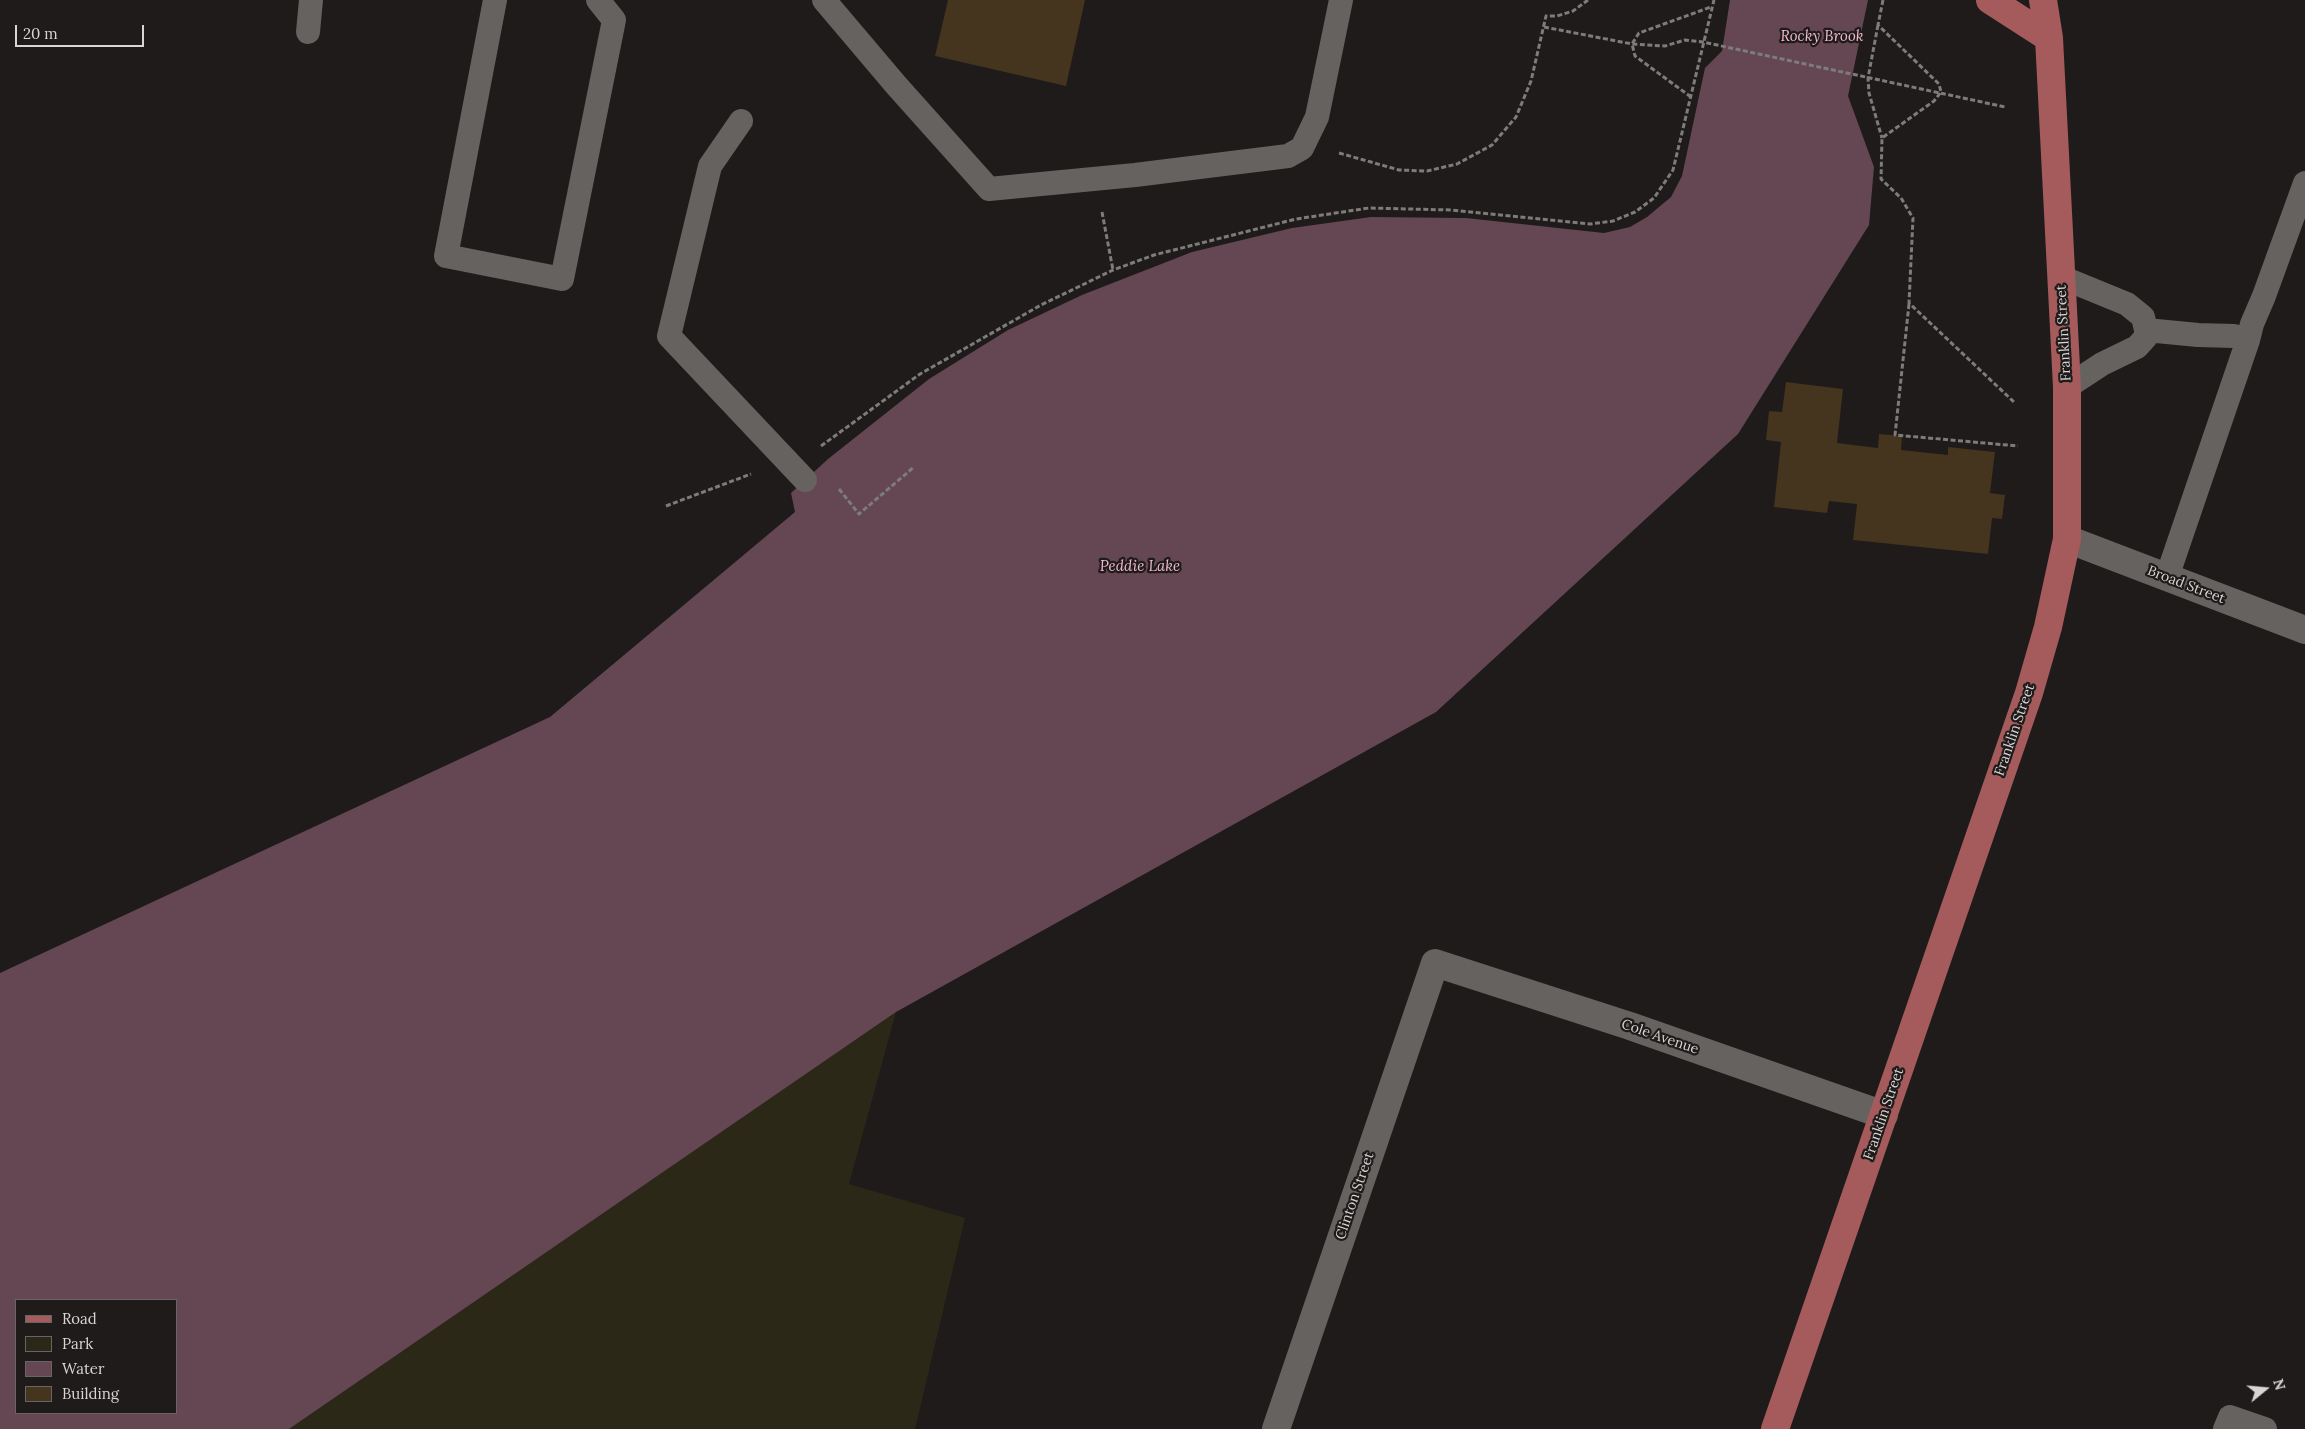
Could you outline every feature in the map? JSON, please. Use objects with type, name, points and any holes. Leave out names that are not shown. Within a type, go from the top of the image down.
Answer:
[{"type":"main road","points":[[1990,0],[2049,38]]},
{"type":"main road","name":"Franklin Street","points":[[1775,1429],[2028,692],[2048,627],[2067,539],[2067,387],[2049,38],[2043,0]]},
{"type":"street","name":"Broad Street","points":[[2067,539],[2305,630]]},
{"type":"street","name":"Cole Avenue","points":[[1435,962],[1630,1026],[1884,1115]]},
{"type":"street","name":"Clinton Street","points":[[1276,1429],[1435,962]]},
{"type":"lane","points":[[308,32],[311,0]]},
{"type":"lane","points":[[495,0],[446,256],[562,279],[614,20],[598,0]]},
{"type":"lane","points":[[824,0],[896,85],[989,188],[1135,175],[1288,156],[1302,148],[1316,117],[1341,0]]},
{"type":"lane","points":[[741,121],[710,166],[669,336],[805,480]]},
{"type":"lane","points":[[2167,578],[2252,324],[2305,183]]},
{"type":"lane","points":[[2061,277],[2127,304],[2143,317],[2146,330],[2146,338],[2136,347],[2102,364],[2067,387]]},
{"type":"lane","points":[[2146,330],[2234,336],[2248,340]]},
{"type":"lane","points":[[2226,1429],[2230,1417],[2265,1429]]},
{"type":"path","points":[[1334,152],[1399,170],[1427,171],[1457,164],[1492,145],[1516,117],[1531,81],[1546,16],[1557,16],[1573,11],[1588,0]]},
{"type":"path","points":[[666,506],[809,455],[920,374],[1041,305],[1113,270],[1154,256],[1296,219],[1369,208],[1451,210],[1590,224],[1613,222],[1635,212],[1654,198],[1673,170],[1714,0]]},
{"type":"path","points":[[1883,0],[1868,78],[1869,93],[1882,138],[1881,179],[1901,198],[1912,218],[1909,303],[1894,435],[2018,446]]},
{"type":"path","points":[[1691,97],[1635,56],[1632,44],[1639,33],[1712,6]]},
{"type":"path","points":[[1878,25],[1939,84],[1941,92]]},
{"type":"path","points":[[1544,27],[1632,44],[1665,46],[1685,40],[1703,42],[2005,107]]},
{"type":"path","points":[[1882,138],[1934,101],[1941,92]]},
{"type":"path","points":[[1101,207],[1113,270]]},
{"type":"path","points":[[1909,303],[2015,403]]},
{"type":"path","points":[[834,484],[859,514],[914,467]]},
{"type":"green space","points":[[896,1012],[849,1184],[965,1218],[915,1429],[289,1429]]},
{"type":"water","name":"Peddie Lake","points":[[1730,0],[1868,0],[1848,96],[1874,167],[1869,225],[1738,434],[1436,712],[896,1012],[289,1429],[0,1429],[0,973],[550,717],[795,512],[791,493],[828,459],[929,379],[1008,330],[1082,295],[1192,252],[1292,228],[1371,217],[1466,218],[1604,233],[1630,227],[1647,217],[1671,197],[1682,176],[1705,68],[1722,51]]},
{"type":"building","points":[[948,0],[1085,0],[1066,86],[935,56]]},
{"type":"building","points":[[1786,382],[1843,389],[1837,443],[1878,448],[1879,434],[1902,436],[1901,450],[1948,455],[1948,447],[1995,452],[1990,493],[2005,495],[2002,519],[1992,518],[1988,554],[1853,540],[1857,504],[1829,501],[1827,513],[1774,507],[1781,442],[1766,440],[1769,411],[1782,412]]},
{"type":"water label","name":"Rocky Brook","points":[[1822,37]]}]
